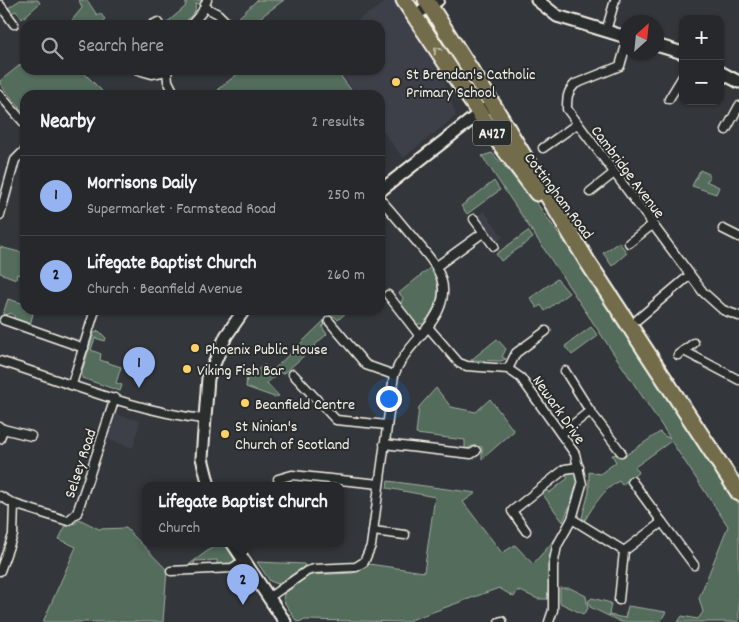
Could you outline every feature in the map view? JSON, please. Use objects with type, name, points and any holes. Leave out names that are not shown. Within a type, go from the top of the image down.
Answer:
[{"type":"highway","name":"Cottingham Road","points":[[404,0],[496,138],[587,260]]},
{"type":"highway","name":"Cottingham Road","points":[[431,2],[587,260],[739,493]]},
{"type":"street","points":[[537,0],[557,16],[619,35]]},
{"type":"street","points":[[606,31],[615,0]]},
{"type":"street","points":[[414,16],[431,2]]},
{"type":"street","points":[[195,20],[206,4],[225,20]]},
{"type":"street","points":[[0,5],[14,24]]},
{"type":"street","points":[[664,48],[679,53]]},
{"type":"street","name":"Cambridge Avenue","points":[[622,60],[620,66],[575,84],[569,90],[567,108],[652,225],[712,302],[739,316]]},
{"type":"street","points":[[724,74],[739,82]]},
{"type":"street","points":[[167,75],[172,90]]},
{"type":"street","points":[[669,99],[679,83]]},
{"type":"street","points":[[0,95],[20,118]]},
{"type":"street","points":[[385,186],[480,112],[493,105]]},
{"type":"street","points":[[726,130],[739,106]]},
{"type":"street","points":[[543,148],[577,124]]},
{"type":"street","points":[[0,215],[2,201],[15,160],[20,155]]},
{"type":"street","points":[[590,192],[614,173]]},
{"type":"street","points":[[268,598],[307,571],[356,567],[364,562],[371,546],[394,375],[399,361],[419,335],[428,327],[443,300],[443,282],[438,266],[385,205]]},
{"type":"street","points":[[474,219],[494,246]]},
{"type":"street","points":[[628,243],[652,225]]},
{"type":"street","points":[[725,241],[727,231],[739,237]]},
{"type":"street","points":[[438,266],[484,232]]},
{"type":"street","points":[[638,319],[690,275]]},
{"type":"street","points":[[393,297],[419,335]]},
{"type":"street","points":[[72,384],[94,315]]},
{"type":"street","points":[[209,482],[202,458],[208,378],[226,336],[241,315]]},
{"type":"street","points":[[8,319],[84,348]]},
{"type":"street","points":[[329,321],[366,365],[394,375]]},
{"type":"street","points":[[428,327],[459,363],[467,366],[508,369],[516,353],[546,331]]},
{"type":"street","points":[[694,342],[681,353],[739,380]]},
{"type":"street","points":[[0,360],[161,412],[204,419]]},
{"type":"street","name":"Newark Drive","points":[[508,369],[521,378],[575,454],[582,484],[572,519],[557,546],[553,566],[553,610],[549,622]]},
{"type":"street","points":[[565,370],[616,450]]},
{"type":"street","points":[[293,374],[336,420],[387,425]]},
{"type":"street","name":"Selsey Road","points":[[0,496],[14,504],[68,521],[77,513],[115,398]]},
{"type":"street","points":[[561,434],[590,411]]},
{"type":"street","points":[[0,439],[2,428],[31,436]]},
{"type":"street","points":[[384,444],[471,454],[476,451]]},
{"type":"street","points":[[526,531],[512,511],[565,469],[579,467]]},
{"type":"street","points":[[278,479],[292,475],[379,484]]},
{"type":"street","points":[[632,482],[691,561],[682,564]]},
{"type":"street","points":[[0,571],[13,535],[14,504]]},
{"type":"street","points":[[572,519],[624,551]]},
{"type":"street","points":[[619,600],[624,551],[662,522]]},
{"type":"street","points":[[373,530],[397,530],[405,535]]},
{"type":"street","points":[[235,547],[285,622]]},
{"type":"street","points":[[170,571],[179,575],[232,568],[244,561]]},
{"type":"shaded area","name":"St Brendan's Catholic Primary School","points":[[389,0],[397,0],[439,64],[456,116],[403,158],[385,134],[385,90],[353,90],[342,75],[385,75],[385,20],[358,20]]},
{"type":"shaded area","points":[[484,211],[503,237],[495,243],[476,217]]},
{"type":"shaded area","points":[[116,414],[140,421],[133,448],[110,440],[107,436]]},
{"type":"green space","points":[[20,0],[38,0],[40,3],[22,19],[16,11],[11,13],[8,8]]},
{"type":"green space","points":[[79,0],[87,0],[97,15],[100,13],[105,19],[72,20],[82,8]]},
{"type":"green space","points":[[187,0],[203,0],[201,5],[196,3],[195,11],[187,20],[170,20],[185,7]]},
{"type":"green space","points":[[257,0],[284,0],[257,20],[236,20]]},
{"type":"green space","points":[[20,65],[20,75],[86,75],[101,90],[20,90],[20,108],[0,84],[0,81]]},
{"type":"green space","points":[[236,75],[340,75],[351,90],[219,90]]},
{"type":"green space","points":[[492,153],[531,195],[625,328],[739,504],[739,622],[678,622],[682,616],[698,619],[703,612],[699,598],[728,526],[671,441],[635,467],[639,472],[622,485],[619,481],[608,489],[595,503],[585,520],[582,518],[589,492],[589,472],[600,474],[616,462],[612,455],[620,454],[623,457],[660,432],[670,438],[482,156]]},
{"type":"green space","points":[[700,170],[709,174],[709,179],[706,181],[719,187],[716,194],[692,186]]},
{"type":"green space","points":[[494,181],[500,190],[467,214],[461,206]]},
{"type":"green space","points":[[528,231],[533,238],[501,261],[496,254]]},
{"type":"green space","points":[[619,242],[627,253],[612,266],[603,253]]},
{"type":"green space","points":[[0,247],[20,252],[20,275],[17,274],[16,279],[0,273]]},
{"type":"green space","points":[[431,267],[437,282],[437,297],[428,318],[423,324],[415,324],[400,305],[403,298],[399,293]]},
{"type":"green space","points":[[557,279],[569,293],[545,311],[541,305],[537,308],[530,298]]},
{"type":"green space","points":[[8,299],[20,303],[20,315],[33,315],[30,325],[14,320],[14,315],[10,313],[8,315],[3,314]]},
{"type":"green space","points":[[330,315],[344,315],[338,320],[334,316],[322,327],[327,334],[282,374],[280,372],[267,383],[279,396],[274,397],[246,387],[247,376],[265,365],[271,372]]},
{"type":"green space","points":[[591,327],[598,336],[572,355],[565,346]]},
{"type":"green space","points":[[99,331],[106,338],[105,341],[95,338],[91,350],[101,354],[100,360],[121,367],[116,383],[122,385],[120,391],[82,378],[82,372],[94,333]]},
{"type":"green space","points":[[497,339],[506,349],[502,357],[506,359],[501,361],[471,360]]},
{"type":"green space","points":[[436,388],[451,407],[476,412],[490,399],[514,431],[482,459],[482,447],[472,446],[465,450],[465,440],[416,434],[419,407]]},
{"type":"green space","points":[[567,471],[575,471],[577,484],[563,522],[541,492],[545,488],[549,493],[568,478],[565,473]]},
{"type":"green space","points":[[388,481],[476,493],[463,502],[502,553],[515,545],[533,564],[556,538],[549,558],[548,599],[538,599],[518,590],[514,597],[499,588],[405,622],[305,620],[297,622],[283,600],[284,594],[310,575],[353,573],[369,564],[424,572],[435,497],[387,488]]},
{"type":"green space","points":[[79,519],[99,529],[126,528],[142,544],[142,547],[145,547],[167,570],[163,622],[43,622],[76,547],[59,539],[66,525],[76,523]]},
{"type":"green space","points":[[213,547],[228,547],[235,559],[231,564],[217,565],[217,560],[195,561],[194,565],[187,566]]},
{"type":"green space","points":[[257,562],[304,564],[305,566],[278,584],[270,581]]},
{"type":"green space","points":[[560,588],[570,588],[586,596],[588,609],[583,614],[560,603]]},
{"type":"green space","points":[[592,598],[611,603],[609,615],[625,618],[628,606],[666,612],[660,622],[621,622],[590,607],[588,601]]},
{"type":"place","name":"St Brendan's Catholic Primary School","points":[[396,82]]},
{"type":"place","name":"Phoenix Public House","points":[[195,348]]},
{"type":"place","name":"Viking Fish Bar","points":[[187,369]]},
{"type":"place","name":"Morrisons Daily","points":[[139,388]]},
{"type":"place","name":"Beanfield Centre","points":[[245,403]]},
{"type":"place","name":"St Ninian's Church of Scotland","points":[[225,434]]},
{"type":"place","name":"Lifegate Baptist Church","points":[[243,605]]}]
